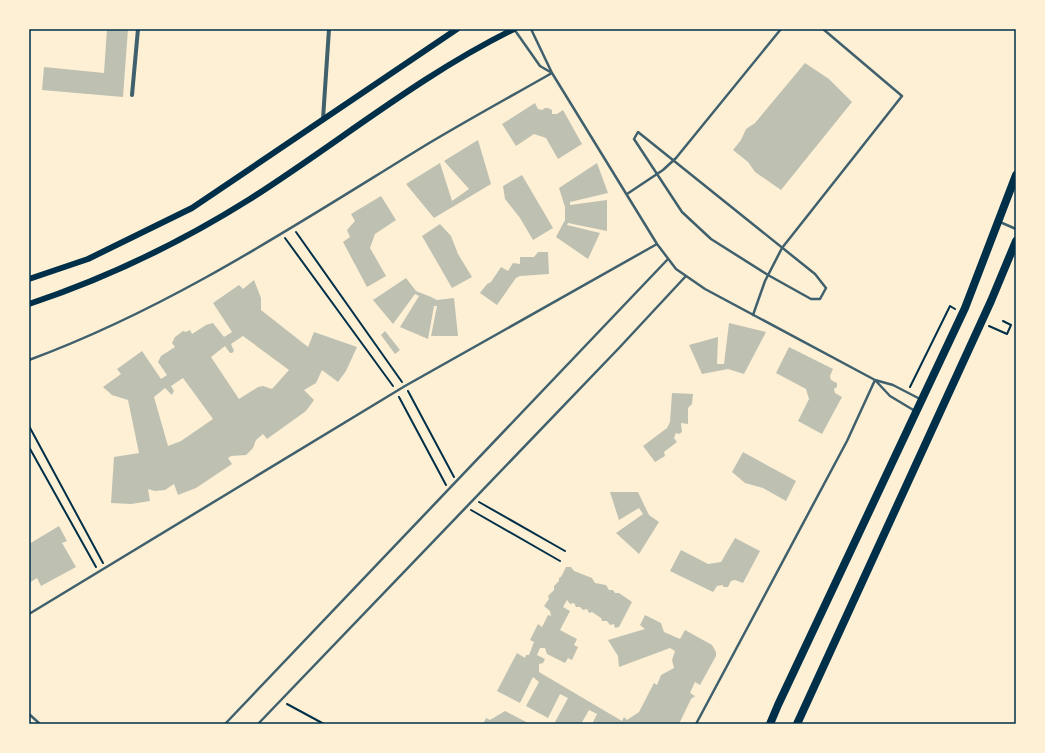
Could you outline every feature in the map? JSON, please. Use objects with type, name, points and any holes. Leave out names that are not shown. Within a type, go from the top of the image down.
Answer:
[{"type":"highway","points":[[771,722],[965,308],[1016,175]]},
{"type":"highway","points":[[797,724],[1016,241]]},
{"type":"main road","points":[[29,279],[88,259],[192,208],[457,29]]},
{"type":"main road","points":[[29,304],[68,291],[158,252],[249,199],[413,89],[488,41],[514,29]]},
{"type":"street","points":[[132,96],[138,29]]},
{"type":"street","points":[[323,119],[328,29]]},
{"type":"lane","points":[[514,29],[540,66],[552,73]]},
{"type":"lane","points":[[531,29],[552,73],[657,244],[668,259],[685,277],[875,380],[893,385],[922,400]]},
{"type":"lane","points":[[627,194],[656,175],[674,160],[781,29]]},
{"type":"lane","points":[[752,314],[768,275],[782,248],[902,96],[823,29]]},
{"type":"lane","points":[[29,360],[127,319],[166,300],[293,228],[422,148],[552,73]]},
{"type":"lane","points":[[638,132],[674,160],[815,274],[826,288],[820,299],[811,299],[768,275],[711,239],[682,212],[656,175],[634,139],[638,132]]},
{"type":"lane","points":[[999,222],[1016,229]]},
{"type":"lane","points":[[29,614],[405,386],[657,244]]},
{"type":"lane","points":[[225,724],[668,259]]},
{"type":"lane","points":[[258,724],[685,277]]},
{"type":"lane","points":[[875,380],[890,396],[917,412]]},
{"type":"lane","points":[[696,724],[847,441],[875,380]]},
{"type":"lane","points":[[29,714],[40,724]]},
{"type":"path","points":[[293,228],[405,386],[456,481]]},
{"type":"path","points":[[282,234],[396,392],[449,489]]},
{"type":"path","points":[[907,392],[950,306]]},
{"type":"path","points":[[998,330],[1007,334],[1011,325],[1003,321]]},
{"type":"path","points":[[29,426],[106,567]]},
{"type":"path","points":[[29,448],[98,572]]},
{"type":"path","points":[[474,499],[565,551]]},
{"type":"path","points":[[466,507],[560,561]]},
{"type":"path","points":[[280,700],[324,724]]},
{"type":"building","points":[[107,29],[128,29],[123,97],[42,90],[44,67],[104,73]]},
{"type":"building","points":[[805,63],[829,79],[852,102],[781,190],[755,172],[748,162],[733,150],[741,140],[746,129],[755,123]]},
{"type":"building","points":[[535,103],[538,109],[542,110],[548,108],[552,110],[552,114],[557,114],[563,110],[582,144],[558,159],[546,138],[534,134],[516,146],[502,124]]},
{"type":"building","points":[[478,140],[491,184],[434,218],[406,184],[440,163],[452,201],[469,189],[444,161]]},
{"type":"building","points":[[597,163],[608,193],[570,202],[570,205],[607,200],[607,231],[568,223],[567,225],[600,233],[588,259],[556,237],[565,220],[565,207],[559,188]]},
{"type":"building","points":[[522,175],[553,228],[533,240],[520,218],[505,199],[503,186]]},
{"type":"building","points":[[381,196],[396,220],[375,234],[370,248],[386,276],[367,287],[343,242],[350,237],[347,230],[355,221],[351,214]]},
{"type":"building","points":[[440,224],[451,236],[458,254],[472,277],[452,288],[422,236]]},
{"type":"building","points":[[538,252],[548,252],[549,274],[520,276],[516,278],[497,305],[480,293],[487,284],[491,282],[501,267],[508,271],[513,263],[520,264],[520,257],[534,257]]},
{"type":"building","points":[[406,278],[416,291],[437,300],[454,298],[458,336],[431,336],[437,306],[434,306],[428,339],[400,327],[419,296],[415,294],[393,324],[373,300]]},
{"type":"building","points":[[254,280],[261,298],[261,310],[308,347],[314,332],[357,347],[346,371],[338,382],[322,370],[316,383],[304,390],[314,400],[306,411],[267,439],[263,434],[256,440],[253,448],[246,455],[231,456],[228,458],[232,464],[196,488],[178,495],[174,484],[165,490],[155,491],[148,489],[150,501],[131,504],[111,503],[114,457],[139,453],[128,400],[112,395],[103,387],[121,374],[117,369],[142,351],[161,379],[167,375],[158,362],[161,356],[175,347],[172,343],[175,337],[183,331],[186,332],[190,330],[192,334],[206,325],[213,323],[224,337],[232,332],[213,303],[239,285],[243,289]],"holes":[[[243,336],[289,370],[272,389],[263,386],[258,387],[239,399],[211,357],[225,346],[230,353],[232,353],[234,351],[231,344]],[[183,378],[213,419],[181,441],[168,446],[154,397],[165,388],[172,395],[174,391],[171,386]]]},
{"type":"building","points":[[729,323],[766,332],[744,374],[728,369],[702,374],[689,345],[718,337],[717,364],[724,364]]},
{"type":"building","points":[[385,331],[400,350],[395,354],[381,335]]},
{"type":"building","points":[[789,347],[833,369],[830,376],[831,380],[837,383],[837,387],[834,389],[835,393],[842,397],[822,434],[798,421],[809,399],[806,389],[776,373]]},
{"type":"building","points":[[672,393],[693,394],[692,404],[688,408],[688,424],[681,423],[682,432],[679,434],[676,433],[674,438],[677,442],[664,452],[665,456],[655,462],[643,446],[667,428],[670,422]]},
{"type":"building","points":[[743,452],[796,481],[786,501],[763,488],[745,483],[732,472]]},
{"type":"building","points":[[610,492],[638,492],[649,515],[659,522],[639,554],[616,533],[643,514],[639,508],[619,520]]},
{"type":"building","points":[[59,526],[67,541],[62,543],[76,567],[41,586],[37,578],[29,583],[29,544]]},
{"type":"building","points":[[735,538],[760,551],[743,583],[735,580],[731,581],[728,587],[724,587],[722,585],[717,586],[713,592],[670,571],[681,550],[708,564],[721,562]]},
{"type":"building","points":[[566,567],[571,567],[574,571],[592,578],[595,583],[606,585],[609,590],[619,593],[632,602],[619,627],[615,628],[614,624],[610,625],[607,621],[602,621],[601,618],[592,612],[589,613],[587,609],[583,610],[580,607],[576,607],[574,603],[570,604],[567,600],[563,607],[570,611],[560,630],[577,639],[574,645],[578,647],[572,660],[568,658],[565,663],[547,654],[545,648],[540,648],[537,655],[545,659],[543,663],[539,664],[539,672],[622,721],[624,717],[627,720],[639,712],[654,683],[657,685],[661,675],[674,668],[672,660],[675,651],[670,648],[619,667],[618,656],[608,640],[645,629],[640,625],[645,615],[661,623],[664,632],[680,639],[685,630],[712,645],[716,652],[716,656],[700,685],[695,682],[690,693],[695,696],[691,699],[679,724],[592,724],[597,714],[589,710],[581,724],[559,724],[555,722],[568,698],[560,694],[548,718],[526,706],[539,682],[533,677],[520,703],[497,691],[517,653],[525,658],[526,655],[529,655],[534,642],[530,640],[538,624],[542,627],[548,615],[551,616],[550,611],[544,606],[549,599],[548,596],[554,590],[554,586],[559,581],[559,578]]},
{"type":"building","points":[[505,711],[530,724],[483,724],[486,718],[490,720]]}]
